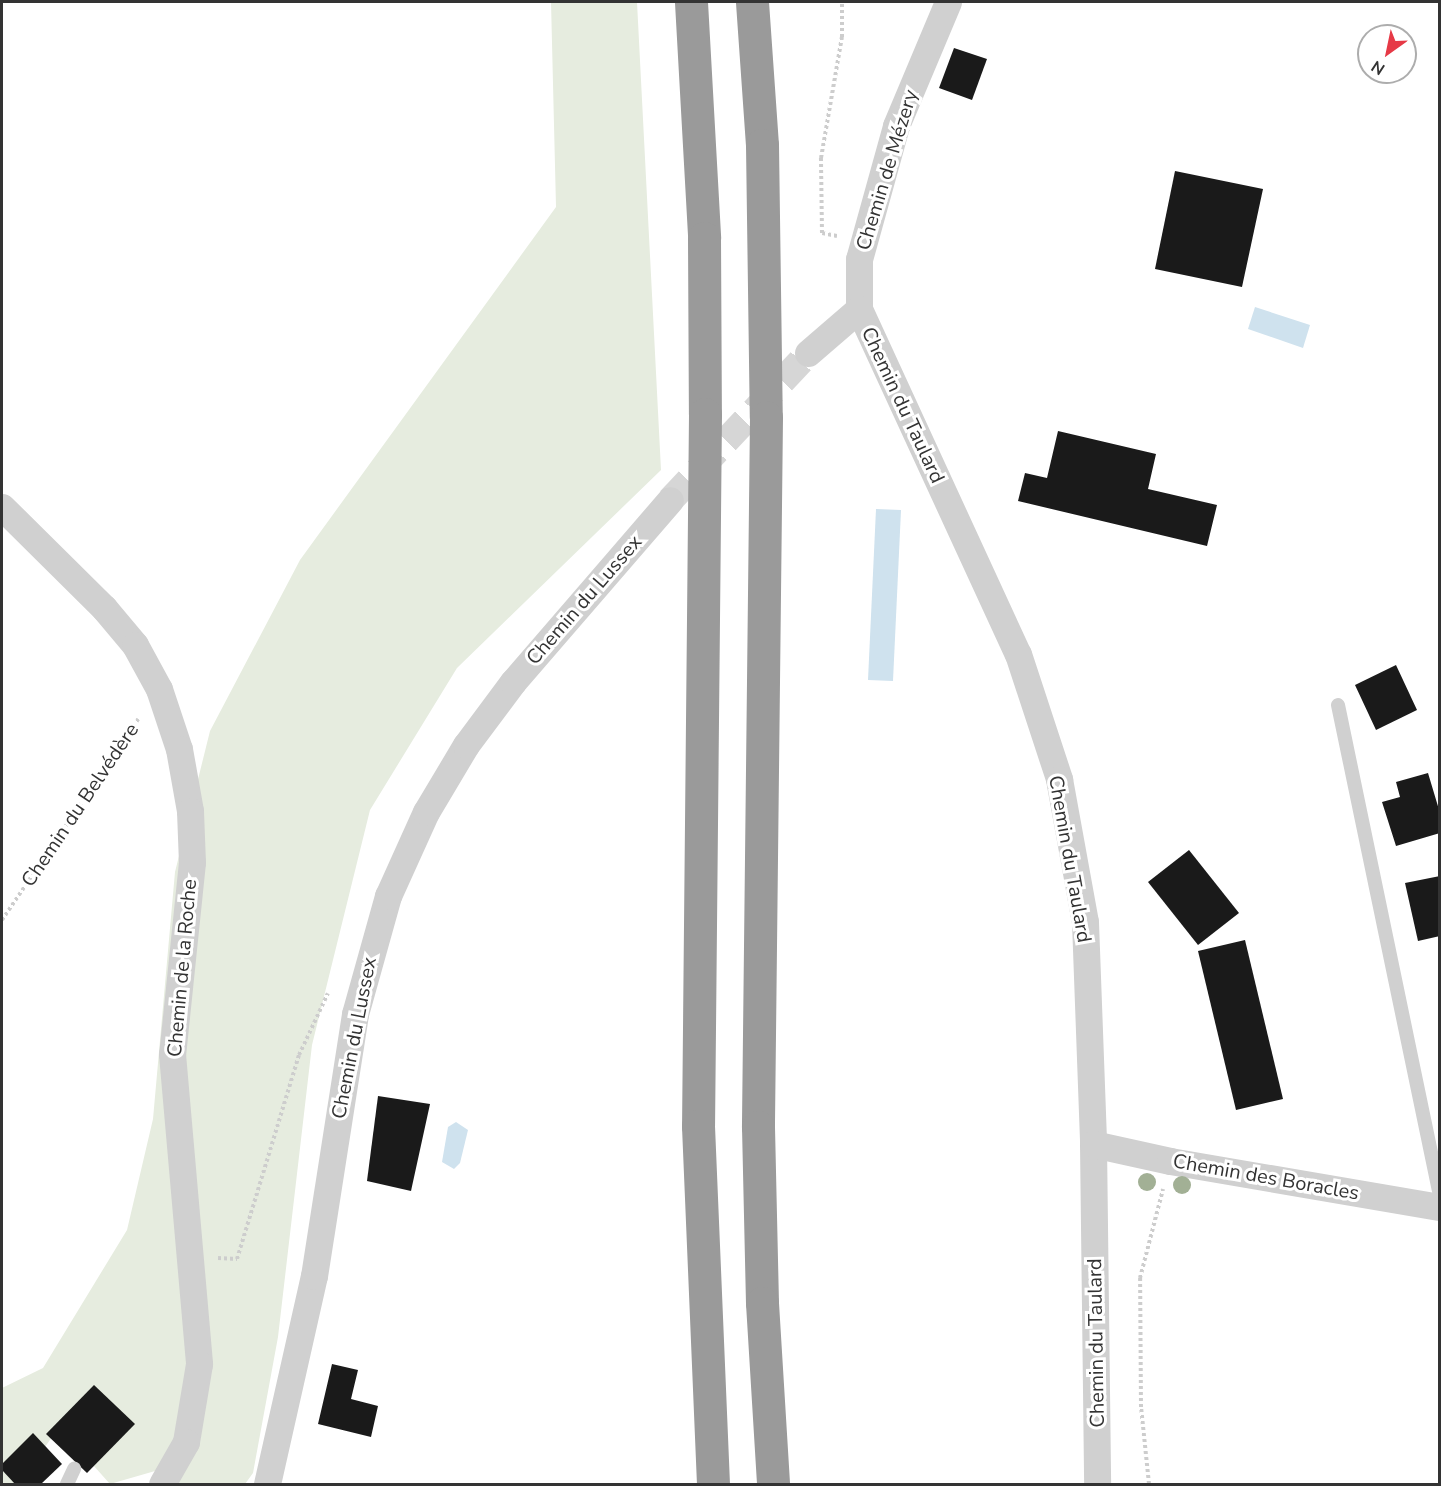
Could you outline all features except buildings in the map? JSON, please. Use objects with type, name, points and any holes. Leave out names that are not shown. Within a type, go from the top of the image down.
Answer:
[{"type":"highway","points":[[691,2],[701,148],[705,344],[697,1037],[700,1215],[712,1485]]},
{"type":"highway","points":[[752,2],[762,145],[766,405],[758,1149],[773,1485]]},
{"type":"street","name":"Chemin de Mézery","points":[[859,309],[859,259],[893,137],[948,2]]},
{"type":"street","points":[[808,353],[859,309]]},
{"type":"street","name":"Chemin du Taulard","points":[[859,309],[1018,654],[1059,779],[1085,922],[1093,1144],[1097,1485]]},
{"type":"street","name":"Chemin du Lussex","points":[[267,1485],[314,1276],[355,1014],[388,896],[426,812],[466,745],[513,682],[670,500]]},
{"type":"street","name":"Chemin de la Roche","points":[[2,507],[104,608],[135,645],[159,689],[179,749],[190,811],[192,862],[172,1054],[199,1364],[186,1442],[162,1485]]},
{"type":"street","name":"Chemin des Boracles","points":[[1093,1144],[1170,1161],[1440,1207]]},
{"type":"lane","points":[[1338,705],[1440,1196]]},
{"type":"lane","points":[[67,1485],[74,1469]]},
{"type":"path","points":[[822,233],[820,158],[842,37],[842,2]]},
{"type":"path","name":"Chemin du Belvédère","points":[[2,920],[159,689]]},
{"type":"path","points":[[210,1258],[237,1258],[299,1054],[321,1002],[333,986]]},
{"type":"path","points":[[1149,1485],[1141,1407],[1140,1278],[1170,1161]]},
{"type":"shaded area","points":[[551,2],[637,2],[661,470],[457,668],[370,810],[312,1045],[278,1337],[253,1473],[245,1484],[178,1484],[162,1469],[110,1484],[59,1427],[19,1484],[2,1484],[2,1388],[43,1368],[127,1230],[153,1119],[175,872],[210,731],[300,560],[556,207]]},
{"type":"water","points":[[1255,307],[1310,325],[1303,348],[1248,329]]},
{"type":"water","points":[[876,509],[901,510],[893,681],[868,680]]},
{"type":"water","points":[[456,1122],[468,1130],[460,1163],[454,1169],[442,1162],[448,1127]]},
{"type":"tunnel","points":[[670,500],[808,353]]}]
